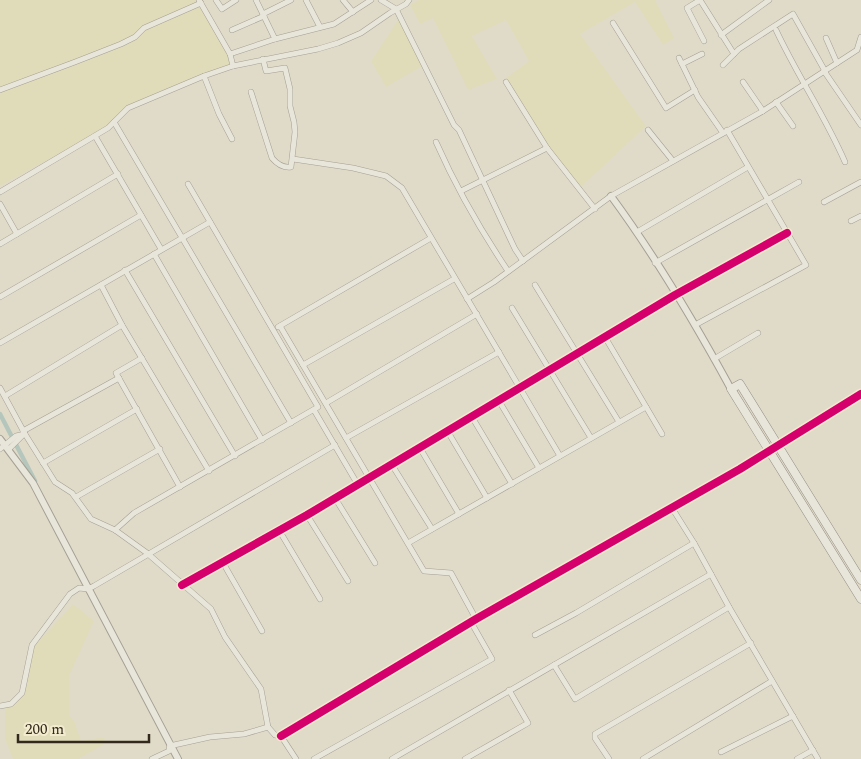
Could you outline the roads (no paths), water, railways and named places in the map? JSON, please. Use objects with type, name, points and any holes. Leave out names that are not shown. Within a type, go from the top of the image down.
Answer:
[{"type":"main road","points":[[861,580],[740,384],[731,389],[861,599]]},
{"type":"street","points":[[216,0],[222,9],[236,0]]},
{"type":"street","points":[[256,0],[275,39]]},
{"type":"street","points":[[232,30],[290,0]]},
{"type":"street","points":[[306,0],[320,27]]},
{"type":"street","points":[[343,0],[353,12]]},
{"type":"street","points":[[230,54],[275,39],[334,24],[371,0]]},
{"type":"street","points":[[382,0],[396,9],[523,261]]},
{"type":"street","points":[[0,192],[108,128],[119,116],[136,104],[233,66],[318,49],[338,43],[361,33],[406,4],[409,0]]},
{"type":"street","points":[[704,41],[687,8],[700,0],[734,54]]},
{"type":"street","points":[[721,35],[769,0]]},
{"type":"street","points":[[0,90],[135,38],[144,28],[200,2],[230,54],[233,66]]},
{"type":"street","points":[[723,65],[734,54],[793,14],[824,71],[861,125]]},
{"type":"street","points":[[613,24],[666,108],[695,90]]},
{"type":"street","points":[[776,30],[789,59],[830,129],[846,162]]},
{"type":"street","points":[[467,299],[508,272],[611,196],[763,111],[837,63],[859,52],[861,37]]},
{"type":"street","points":[[826,38],[837,63]]},
{"type":"street","points":[[695,325],[806,265],[748,166],[695,90],[680,61],[702,54]]},
{"type":"street","points":[[251,92],[272,158],[276,163],[286,168],[291,167],[294,122],[290,106],[290,89],[286,68],[266,71],[263,60]]},
{"type":"street","points":[[204,76],[218,114],[232,140]]},
{"type":"street","points":[[506,82],[547,148],[595,209]]},
{"type":"street","points":[[743,82],[763,111]]},
{"type":"street","points":[[776,102],[793,126]]},
{"type":"street","points":[[114,122],[291,423]]},
{"type":"street","points":[[648,130],[673,161]]},
{"type":"street","points":[[95,136],[162,249]]},
{"type":"street","points":[[436,142],[450,172],[508,272]]},
{"type":"street","points":[[461,191],[547,148]]},
{"type":"street","points":[[293,159],[353,168],[386,176],[402,188],[560,456]]},
{"type":"street","points":[[637,232],[748,166]]},
{"type":"street","points":[[0,244],[118,174]]},
{"type":"street","points":[[655,262],[799,182]]},
{"type":"street","points":[[824,202],[861,182]]},
{"type":"street","points":[[115,530],[134,513],[314,410],[317,406],[188,184]]},
{"type":"street","points":[[611,196],[637,232],[695,325],[731,389]]},
{"type":"street","points":[[0,204],[17,234]]},
{"type":"street","points":[[0,297],[142,215]]},
{"type":"street","points":[[851,221],[861,216]]},
{"type":"street","points":[[0,343],[210,222]]},
{"type":"street","points":[[182,585],[222,561],[308,515],[676,295],[787,233]]},
{"type":"street","points":[[273,330],[431,238]]},
{"type":"street","points":[[154,254],[262,440]]},
{"type":"street","points":[[125,270],[235,456]]},
{"type":"street","points":[[303,365],[454,278]]},
{"type":"street","points":[[101,285],[122,325],[209,471]]},
{"type":"street","points":[[535,285],[619,422]]},
{"type":"street","points":[[512,308],[591,438]]},
{"type":"street","points":[[326,403],[477,314]]},
{"type":"street","points":[[5,396],[122,325]]},
{"type":"street","points":[[280,326],[424,571],[450,573],[492,659],[314,759]]},
{"type":"street","points":[[714,359],[758,333]]},
{"type":"street","points":[[605,337],[662,434]]},
{"type":"street","points":[[346,438],[499,352]]},
{"type":"street","points":[[142,358],[116,373],[180,487]]},
{"type":"street","points":[[10,444],[24,433],[119,378]]},
{"type":"street","points":[[0,388],[24,433],[56,482],[76,497],[91,519],[115,530],[147,554],[211,609],[225,637],[261,689],[268,727],[275,735],[281,736],[474,621],[770,451],[861,394]]},
{"type":"street","points":[[499,400],[539,468]]},
{"type":"street","points":[[408,543],[646,407]]},
{"type":"street","points":[[43,463],[137,409]]},
{"type":"street","points":[[314,410],[358,485]]},
{"type":"street","points":[[472,417],[512,484]]},
{"type":"street","points":[[448,432],[487,498]]},
{"type":"street","points":[[0,439],[10,444],[91,587],[172,743],[178,759]]},
{"type":"street","points":[[0,706],[11,704],[22,693],[32,645],[70,594],[79,588],[91,587],[335,445]]},
{"type":"street","points":[[420,448],[459,514]]},
{"type":"street","points":[[76,497],[160,450]]},
{"type":"street","points":[[392,465],[432,530]]},
{"type":"street","points":[[335,498],[375,562]]},
{"type":"street","points":[[672,508],[818,759]]},
{"type":"street","points":[[308,515],[348,581]]},
{"type":"street","points":[[279,530],[320,599]]},
{"type":"street","points":[[535,635],[694,543]]},
{"type":"street","points":[[222,561],[262,631]]},
{"type":"street","points":[[392,759],[711,574]]},
{"type":"street","points":[[554,665],[575,698],[729,607]]},
{"type":"street","points":[[608,759],[595,738],[595,734],[751,643]]},
{"type":"street","points":[[643,759],[772,681]]},
{"type":"street","points":[[465,759],[528,723],[509,690]]},
{"type":"street","points":[[721,752],[793,716]]},
{"type":"street","points":[[172,743],[244,734],[268,727]]},
{"type":"street","points":[[281,736],[296,759]]},
{"type":"street","points":[[152,759],[169,751],[172,743]]},
{"type":"street","points":[[797,759],[812,750]]},
{"type":"waterway","points":[[0,414],[35,481]]}]
